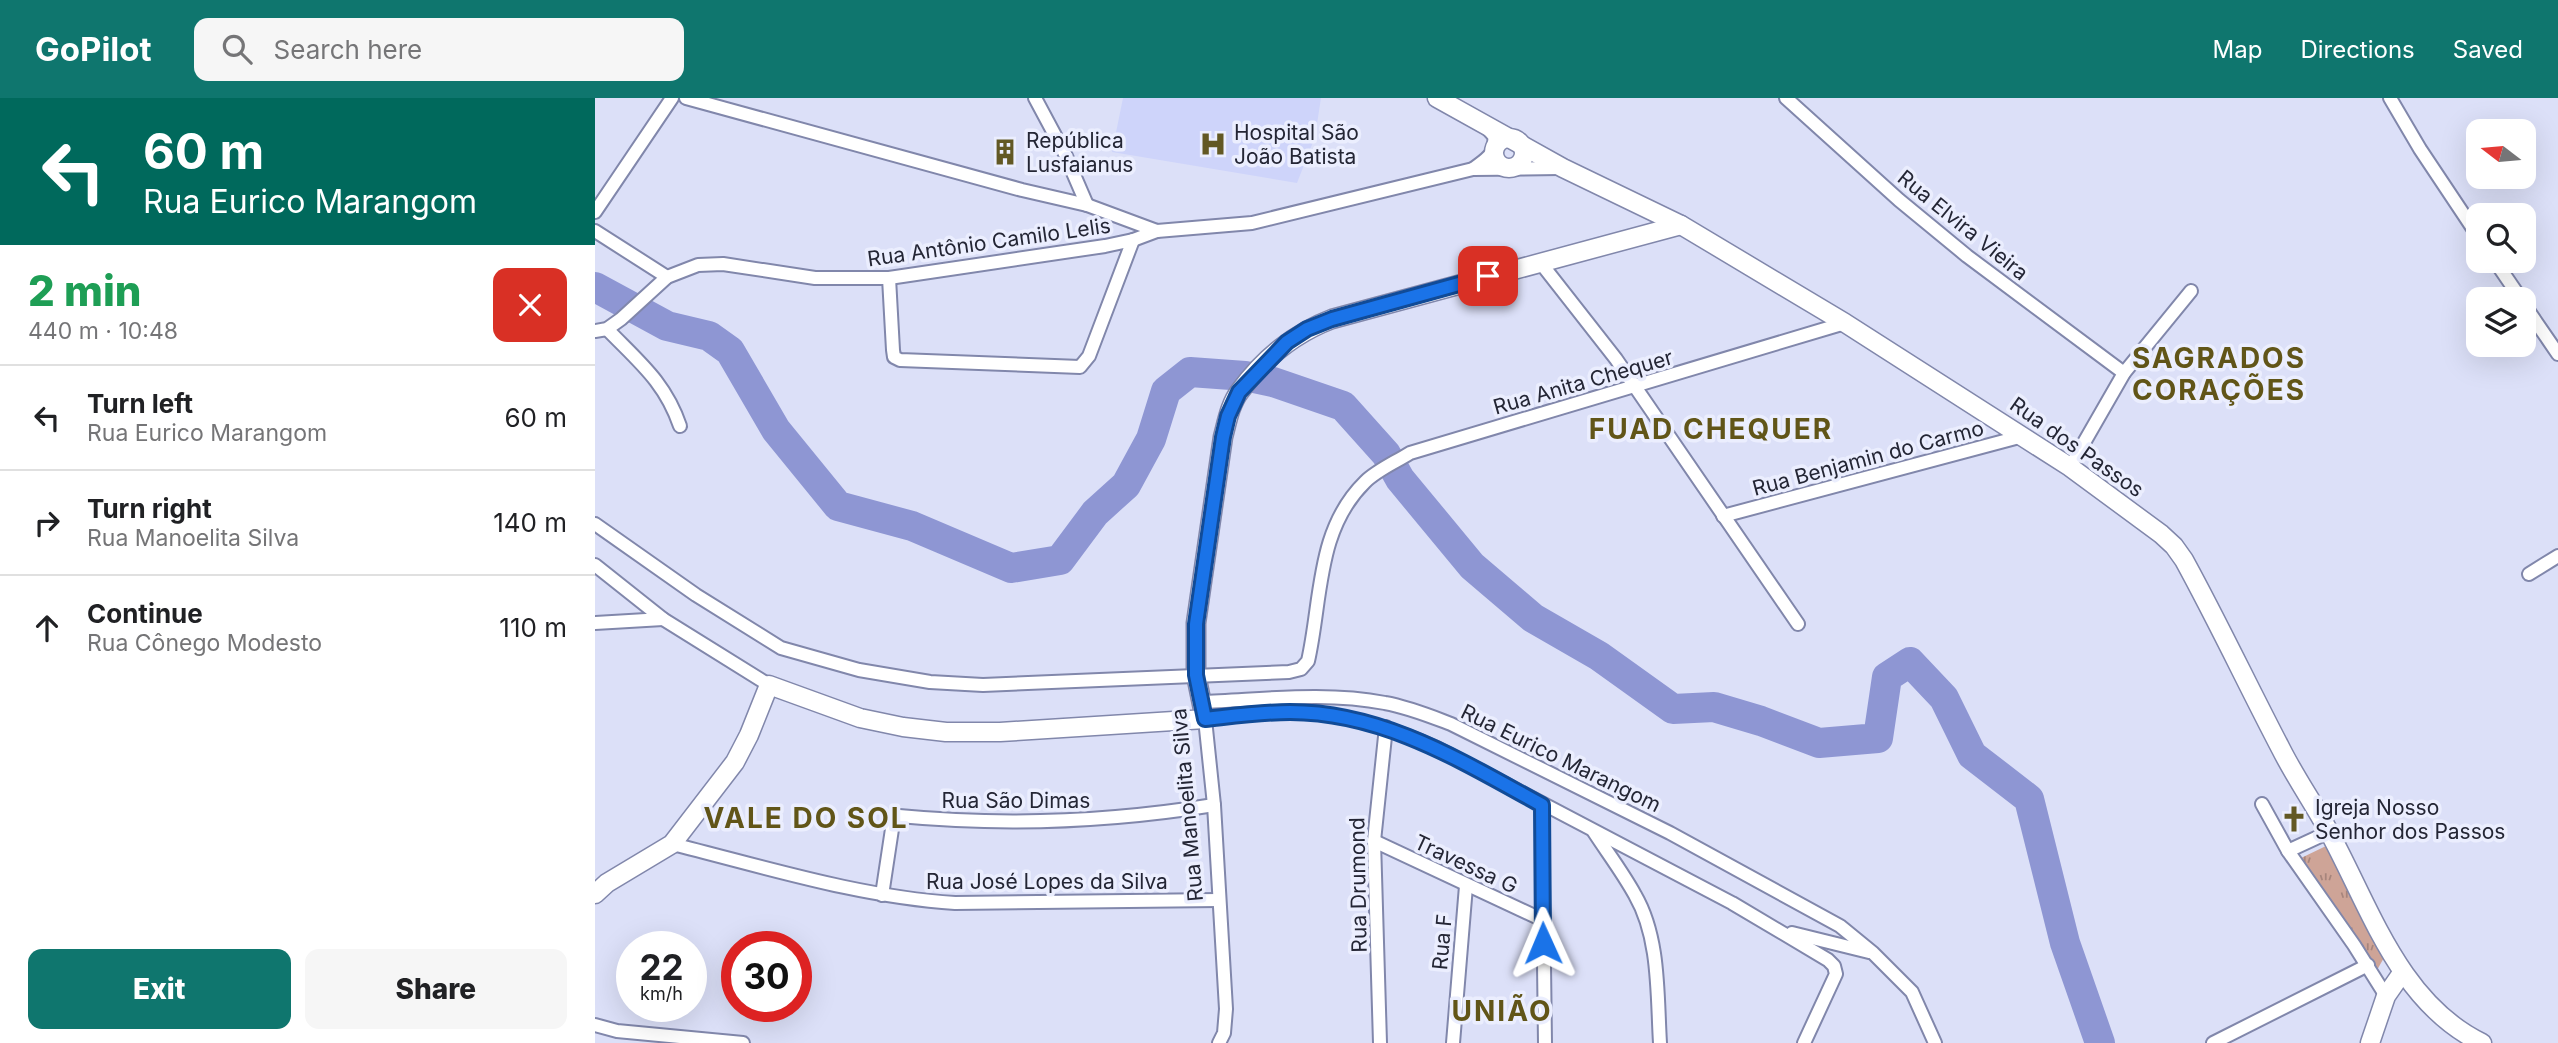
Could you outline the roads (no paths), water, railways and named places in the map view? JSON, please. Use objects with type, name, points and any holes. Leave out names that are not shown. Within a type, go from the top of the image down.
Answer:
[{"type":"street","points":[[595,212],[672,98]]},
{"type":"street","points":[[686,98],[1087,205],[1157,231],[1252,223],[1473,169],[1563,168]]},
{"type":"street","points":[[1035,98],[1065,154],[1087,205]]},
{"type":"street","name":"Rua dos Passos","points":[[1437,98],[1563,168],[1681,225],[1845,323],[2070,467],[2175,546],[2282,752],[2329,832],[2402,973],[2437,1012],[2482,1043]]},
{"type":"street","name":"Rua Elvira Vieira","points":[[1786,98],[1899,200],[1966,256],[2124,373]]},
{"type":"street","points":[[2390,98],[2466,218]]},
{"type":"street","points":[[1473,169],[1490,157],[1495,149],[1500,140],[1515,139],[1524,154],[1516,165],[1507,167],[1497,161],[1495,149],[1494,136],[1481,122]]},
{"type":"street","points":[[1681,225],[1540,262],[1616,359],[1798,624]]},
{"type":"street","points":[[595,231],[667,277]]},
{"type":"street","name":"Rua Antônio Camilo Lelis","points":[[601,330],[621,319],[667,277],[710,263],[815,278],[888,278],[1133,240],[1157,231]]},
{"type":"street","points":[[888,278],[894,357],[900,360],[1080,367],[1089,356],[1133,240]]},
{"type":"street","name":"Rua Manoelita Silva","points":[[1219,1043],[1224,1033],[1226,1009],[1214,805],[1203,710],[1196,675],[1196,624],[1228,416],[1239,392],[1269,360],[1307,329],[1332,319],[1540,262]]},
{"type":"street","points":[[2070,467],[2124,373],[2191,291]]},
{"type":"street","points":[[2536,322],[2558,354]]},
{"type":"street","name":"Rua Anita Chequer","points":[[1196,675],[1289,672],[1301,669],[1308,661],[1322,570],[1334,525],[1347,502],[1367,480],[1410,453],[1845,323]]},
{"type":"street","points":[[601,330],[662,386],[672,402],[680,426]]},
{"type":"street","name":"Rua Benjamin do Carmo","points":[[1723,516],[2023,436]]},
{"type":"street","points":[[595,524],[696,595],[781,648],[859,670],[930,682],[983,685],[1196,675]]},
{"type":"street","points":[[2529,574],[2558,556]]},
{"type":"street","points":[[596,566],[663,619],[769,685],[860,718],[903,727],[946,732],[1000,732],[1203,710],[1319,714],[1386,727],[1437,748],[1542,805],[1664,866],[1779,929],[1828,960],[1834,966],[1836,974],[1804,1043]]},
{"type":"street","points":[[595,623],[663,619]]},
{"type":"street","points":[[595,894],[607,883],[672,844],[736,762],[769,685]]},
{"type":"street","name":"Rua Eurico Marangom","points":[[1203,710],[1308,698],[1351,698],[1384,702],[1451,724],[1670,833],[1840,926],[1873,953],[1912,992],[1935,1043]]},
{"type":"street","name":"Rua Drumond","points":[[1380,1043],[1374,841],[1386,727]]},
{"type":"street","points":[[2262,804],[2288,851],[2368,965],[2386,996]]},
{"type":"street","name":"Rua São Dimas","points":[[882,895],[892,829],[894,820],[899,817],[992,822],[1080,821],[1160,814],[1214,805]]},
{"type":"street","points":[[1542,805],[1545,1043]]},
{"type":"street","points":[[1593,831],[1636,895],[1645,917],[1652,945],[1660,1043]]},
{"type":"street","points":[[2288,851],[2329,832]]},
{"type":"street","name":"Travessa G","points":[[1374,841],[1543,920]]},
{"type":"street","name":"Rua José Lopes da Silva","points":[[672,844],[882,895],[955,903],[1219,900]]},
{"type":"street","name":"Rua F","points":[[1453,1043],[1466,886]]},
{"type":"street","points":[[1779,929],[1873,953]]},
{"type":"street","points":[[2213,1043],[2368,965]]},
{"type":"street","points":[[2370,1043],[2386,996],[2402,973]]},
{"type":"street","points":[[595,1025],[617,1037],[743,1043]]},
{"type":"waterway","points":[[595,287],[667,326],[709,336],[730,351],[776,430],[838,506],[912,526],[1011,568],[1060,560],[1095,513],[1126,485],[1151,439],[1166,391],[1190,372],[1245,376],[1273,382],[1343,406],[1386,454],[1400,479],[1472,566],[1533,618],[1599,656],[1673,709],[1714,707],[1819,743],[1878,738],[1887,677],[1910,662],[1944,698],[1972,755],[2029,799],[2065,943],[2100,1043]]},
{"type":"place","name":"Hospital São João Batista","points":[[1213,144]]},
{"type":"place","name":"República Lusfaianus","points":[[1005,152]]},
{"type":"place","name":"Igreja Nosso Senhor dos Passos","points":[[2294,819]]},
{"type":"district","name":"SAGRADOS CORAÇÕES","points":[[2219,374]]},
{"type":"district","name":"FUAD CHEQUER","points":[[1711,429]]},
{"type":"district","name":"VALE DO SOL","points":[[806,818]]},
{"type":"district","name":"UNIÃO","points":[[1502,1011]]}]
